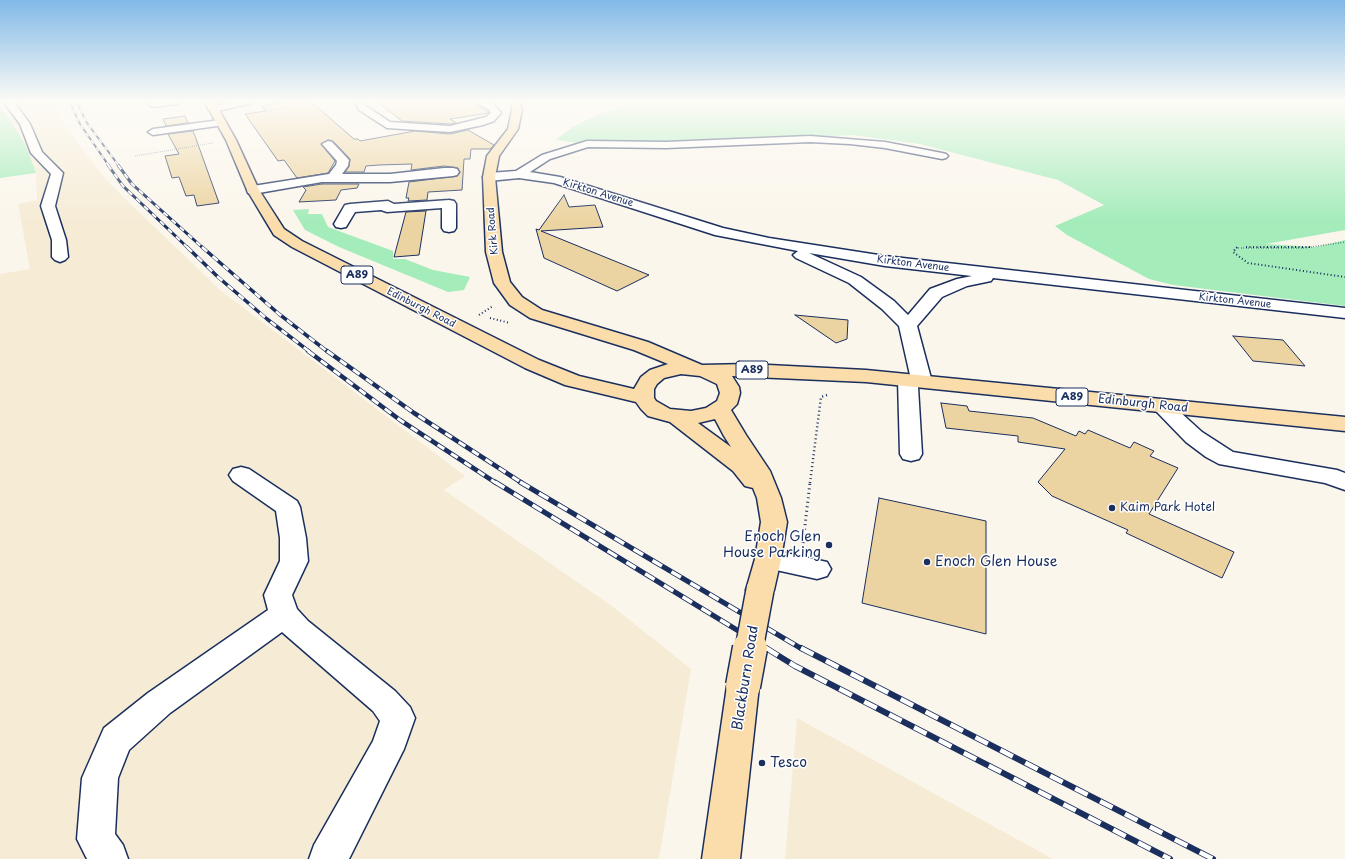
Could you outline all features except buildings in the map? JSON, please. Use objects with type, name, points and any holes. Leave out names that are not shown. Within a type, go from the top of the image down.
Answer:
[{"type":"main road","name":"Edinburgh Road","points":[[231,141],[253,190],[279,232],[297,244],[532,364],[572,381],[650,384]]},
{"type":"main road","name":"Kirk Road","points":[[504,141],[493,156],[489,177],[494,252],[502,283],[516,301],[536,314],[641,346],[700,370]]},
{"type":"main road","points":[[641,346],[653,361],[650,384]]},
{"type":"main road","name":"A89","points":[[669,370],[700,370],[724,380],[729,387],[729,399],[720,409],[704,416],[678,418],[666,415],[648,404],[650,384],[669,370]]},
{"type":"main road","name":"Edinburgh Road","points":[[700,370],[798,372],[915,381],[1345,424]]},
{"type":"main road","name":"Edinburgh Road","points":[[729,387],[798,372]]},
{"type":"main road","name":"Blackburn Road","points":[[720,409],[734,436],[758,471],[769,498],[774,522],[743,686],[721,859]]},
{"type":"main road","name":"Blackburn Road","points":[[678,418],[741,466],[769,498]]},
{"type":"street","points":[[32,141],[37,153],[57,173],[48,206],[59,240],[60,257]]},
{"type":"street","points":[[155,141],[156,145]]},
{"type":"street","points":[[519,174],[546,157],[587,144],[666,145],[764,141]]},
{"type":"street","points":[[851,141],[885,145],[942,156]]},
{"type":"street","points":[[328,144],[343,160],[342,166],[332,178]]},
{"type":"street","points":[[341,224],[350,208],[390,195],[444,172],[453,172]]},
{"type":"street","name":"Kirkton Avenue","points":[[489,177],[519,174],[556,180],[720,232],[769,242],[885,261],[1345,313]]},
{"type":"street","points":[[253,190],[332,178],[390,195],[449,204],[449,228]]},
{"type":"street","points":[[382,223],[390,195]]},
{"type":"street","points":[[769,242],[815,261],[855,280],[888,305],[908,325],[915,381],[911,454]]},
{"type":"street","points":[[908,325],[936,293],[963,282],[1002,274]]},
{"type":"street","points":[[1162,406],[1194,437],[1214,452],[1227,459],[1329,476],[1345,482]]},
{"type":"street","points":[[241,476],[288,507],[293,538],[294,561],[278,595],[284,615],[298,630],[384,702],[398,718],[387,749],[328,859]]},
{"type":"street","points":[[768,559],[809,567]]},
{"type":"street","points":[[110,859],[96,839],[100,778],[116,739],[159,703],[284,615]]},
{"type":"path","points":[[135,156],[224,141]]},
{"type":"path","points":[[1345,242],[1304,248],[1237,247],[1233,252],[1248,263],[1345,277]]},
{"type":"path","points":[[809,567],[821,397],[828,395]]},
{"type":"shaded area","points":[[23,141],[76,141],[109,183],[220,290],[465,476],[444,490],[612,606],[691,669],[659,859],[0,859],[0,274],[30,269],[18,204],[37,200],[36,173]]},
{"type":"shaded area","points":[[797,718],[1053,859],[785,859]]},
{"type":"green space","points":[[0,141],[23,141],[36,173],[0,178]]},
{"type":"green space","points":[[564,141],[587,141],[579,143]]},
{"type":"green space","points":[[612,141],[710,141],[642,144]]},
{"type":"green space","points":[[898,141],[1345,141],[1345,230],[1266,244],[1316,247],[1345,240],[1345,306],[1173,285],[1149,279],[1067,235],[1055,226],[1104,205],[1058,180],[920,144]]},
{"type":"green space","points":[[309,209],[308,214],[322,214],[328,227],[393,251],[393,259],[405,259],[433,270],[470,277],[464,290],[448,292],[339,247],[305,230],[293,210]]},
{"type":"railway","points":[[92,141],[109,166]]},
{"type":"railway","points":[[100,141],[119,166]]},
{"type":"railway","points":[[108,165],[123,186],[188,248]]},
{"type":"railway","points":[[118,165],[132,184],[203,248]]},
{"type":"railway","points":[[187,247],[218,277],[267,319],[310,352]]},
{"type":"railway","points":[[202,247],[279,314],[328,352]]},
{"type":"railway","points":[[308,351],[400,420],[496,483]]},
{"type":"railway","points":[[327,351],[414,413],[522,483]]},
{"type":"railway","points":[[495,482],[768,649]]},
{"type":"railway","points":[[520,482],[802,649]]},
{"type":"railway","points":[[766,648],[795,666],[1170,859]]},
{"type":"railway","points":[[801,648],[1213,859]]},
{"type":"place","name":"Kaim Park Hotel","points":[[1112,508]]},
{"type":"place","name":"Enoch Glen House Parking","points":[[829,545]]},
{"type":"place","name":"Enoch Glen House","points":[[927,562]]},
{"type":"place","name":"Tesco","points":[[762,763]]}]
